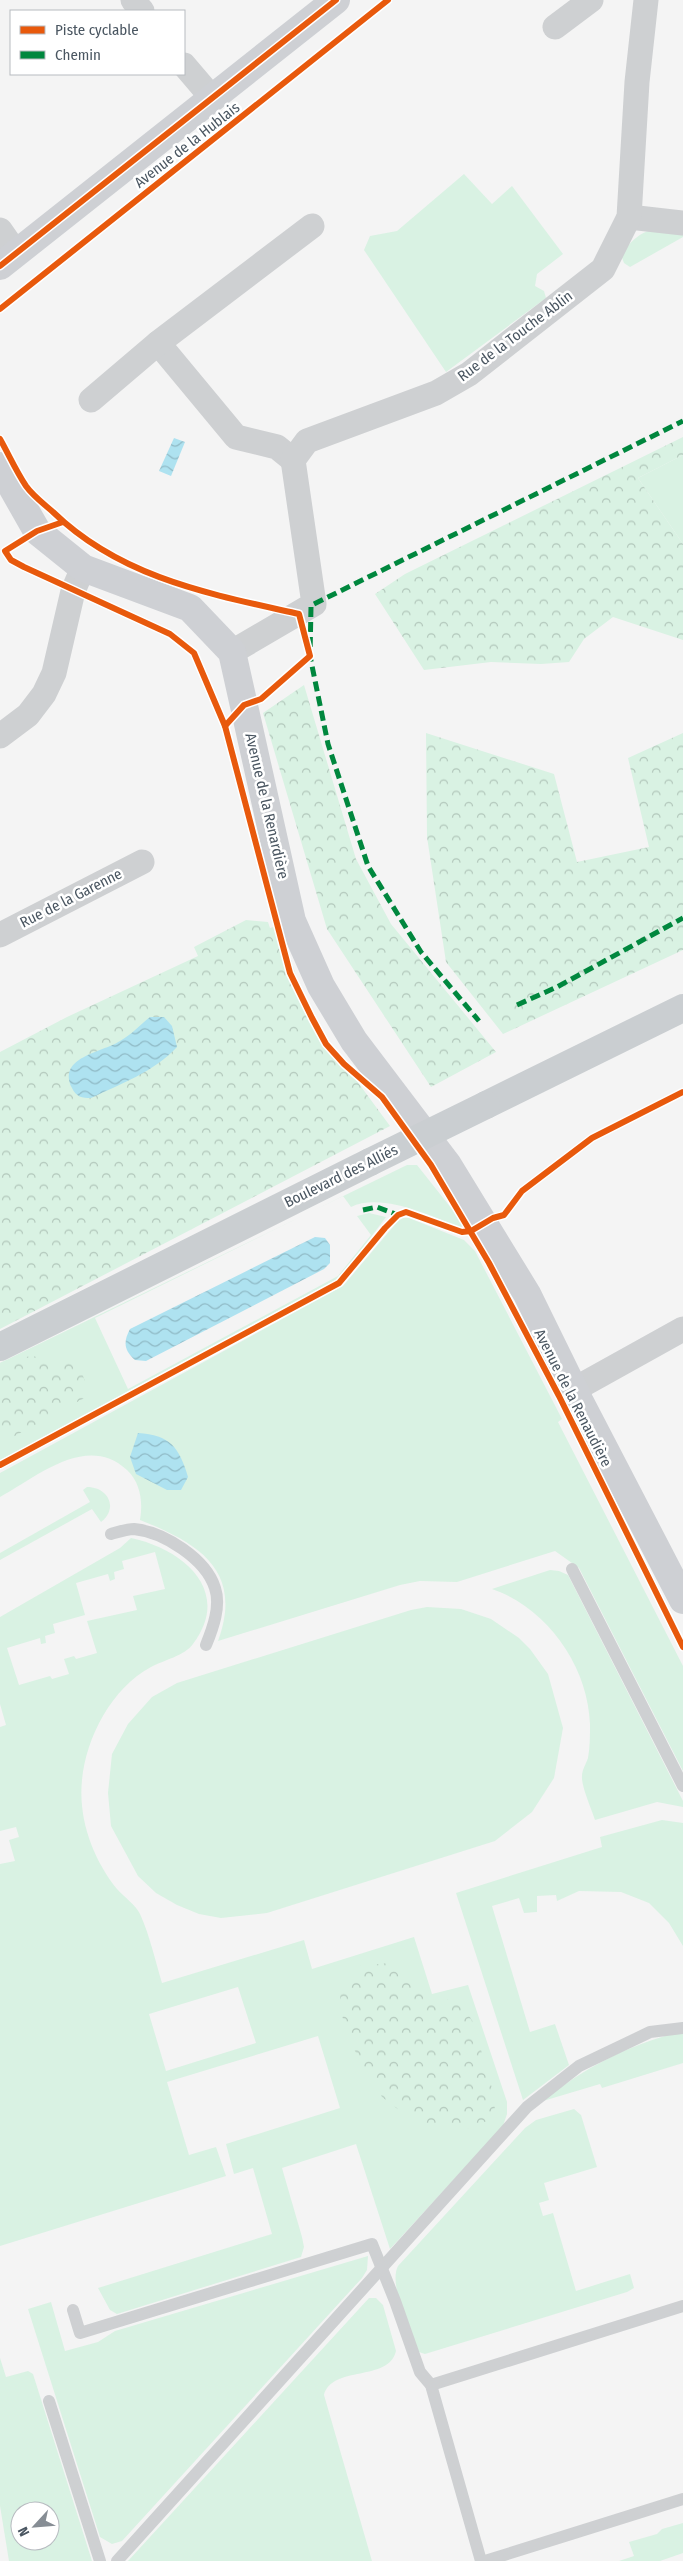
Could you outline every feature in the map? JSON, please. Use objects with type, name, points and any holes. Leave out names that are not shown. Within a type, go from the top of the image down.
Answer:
[{"type":"main road","name":"Boulevard des Alliés","points":[[0,1347],[683,1008]]},
{"type":"street","points":[[133,0],[141,10]]},
{"type":"street","name":"Avenue de la Hublais","points":[[8,259],[336,0]]},
{"type":"street","points":[[555,27],[591,0]]},
{"type":"street","name":"Rue de la Touche Ablin","points":[[293,460],[307,441],[436,393],[469,374],[603,269],[629,217],[637,82],[646,0]]},
{"type":"street","points":[[185,65],[213,99]]},
{"type":"street","points":[[629,217],[683,223]]},
{"type":"street","points":[[91,400],[158,343],[312,226]]},
{"type":"street","points":[[0,230],[8,259]]},
{"type":"street","points":[[0,466],[37,532],[83,568],[190,608],[232,652],[314,604],[293,460],[277,448],[236,437],[158,343]]},
{"type":"street","points":[[0,736],[28,715],[44,694],[54,673],[73,592],[83,568]]},
{"type":"street","name":"Avenue de la Renardière","points":[[232,652],[292,921],[321,986],[354,1041],[392,1092]]},
{"type":"street","name":"Rue de la Garenne","points":[[0,935],[142,862]]},
{"type":"street","name":"Avenue de la Renaudière","points":[[392,1092],[448,1165],[527,1294],[683,1600]]},
{"type":"street","points":[[575,1389],[683,1329]]},
{"type":"lane","points":[[111,1534],[133,1529],[173,1543],[200,1562],[216,1590],[213,1627],[206,1644]]},
{"type":"lane","points":[[572,1569],[683,1786]]},
{"type":"lane","points":[[117,2561],[381,2269],[511,2129],[527,2108],[551,2086],[579,2066],[650,2032],[683,2028]]},
{"type":"lane","points":[[73,2310],[80,2333],[372,2244],[395,2301],[420,2372],[431,2385],[481,2561]]},
{"type":"lane","points":[[431,2385],[683,2306]]},
{"type":"lane","points":[[49,2401],[100,2561]]},
{"type":"lane","points":[[485,2561],[683,2499]]},
{"type":"green space","points":[[464,174],[492,204],[512,186],[563,254],[537,274],[535,286],[544,291],[546,298],[446,372],[364,250],[370,236],[397,231]]},
{"type":"green space","points":[[683,226],[683,237],[630,267],[624,263],[621,255],[634,239],[654,230]]},
{"type":"green space","points":[[683,437],[683,455],[638,478],[683,544],[683,640],[613,617],[584,639],[569,662],[541,664],[491,662],[424,670],[375,594],[405,574]]},
{"type":"green space","points":[[683,455],[683,544],[638,478]]},
{"type":"green space","points":[[304,685],[356,859],[391,924],[496,1052],[431,1087],[327,929],[263,713]]},
{"type":"green space","points":[[426,733],[554,774],[577,862],[649,847],[628,758],[683,733],[683,950],[503,1034],[446,962],[427,837]]},
{"type":"green space","points":[[246,920],[268,922],[270,928],[280,925],[299,985],[329,1043],[390,1126],[0,1329],[0,1052],[67,1017],[198,956],[194,947]]},
{"type":"green space","points":[[407,1165],[417,1165],[463,1223],[461,1228],[406,1207],[377,1202],[363,1203],[351,1207],[343,1196]]},
{"type":"green space","points":[[318,1208],[95,1318],[128,1389],[338,1276],[371,1235],[357,1216],[369,1213],[386,1217],[341,1277],[0,1460],[0,1363]]},
{"type":"green space","points":[[403,1218],[409,1218],[464,1240],[475,1251],[562,1419],[558,1422],[683,1666],[683,1771],[579,1568],[555,1551],[457,1582],[420,1581],[400,1585],[218,1641],[224,1616],[225,1595],[220,1578],[210,1562],[197,1550],[161,1529],[140,1520],[141,1500],[138,1487],[132,1475],[112,1460],[96,1456],[79,1457],[63,1462],[46,1469],[0,1497],[0,1473],[343,1286],[398,1221]]},
{"type":"green space","points":[[32,1356],[79,1365],[90,1395],[0,1444],[0,1363]]},
{"type":"green space","points":[[87,1487],[101,1490],[109,1499],[109,1511],[101,1522],[92,1509],[0,1560],[0,1553],[90,1502],[83,1490]]},
{"type":"green space","points":[[131,1538],[168,1552],[184,1562],[197,1575],[205,1590],[208,1607],[204,1625],[189,1648],[137,1676],[124,1687],[113,1701],[95,1731],[89,1747],[82,1780],[82,1809],[94,1852],[108,1877],[140,1914],[150,1939],[162,1983],[304,1940],[312,1969],[414,1937],[432,1994],[468,1985],[507,2102],[507,2114],[503,2126],[390,2249],[356,2144],[282,2168],[302,2237],[304,2247],[301,2257],[117,2314],[110,2310],[98,2288],[272,2234],[253,2168],[234,2174],[226,2144],[340,2108],[318,2036],[167,2082],[189,2155],[216,2147],[226,2176],[0,2246],[0,1864],[15,1861],[9,1840],[19,1837],[16,1827],[0,1831],[0,1727],[6,1725],[0,1704],[0,1617],[120,1548]],"holes":[[[155,1552],[165,1589],[133,1596],[137,1610],[87,1621],[97,1653],[76,1659],[74,1656],[64,1659],[69,1674],[52,1679],[50,1676],[19,1685],[7,1648],[40,1638],[41,1644],[46,1643],[45,1636],[55,1633],[53,1624],[85,1615],[76,1583],[108,1574],[110,1581],[115,1579],[114,1572],[124,1569],[122,1561]],[[238,1987],[256,2043],[166,2071],[149,2014]]]},
{"type":"green space","points":[[550,1570],[568,1575],[683,1801],[683,1807],[657,1802],[595,1820],[582,1780],[590,1745],[590,1724],[582,1681],[573,1661],[547,1625],[512,1598],[492,1589]]},
{"type":"green space","points":[[427,1607],[461,1609],[491,1619],[519,1638],[530,1649],[548,1674],[563,1728],[554,1778],[532,1812],[495,1841],[267,1913],[221,1918],[199,1914],[177,1905],[156,1893],[138,1876],[111,1826],[108,1793],[112,1754],[128,1724],[152,1697],[177,1683],[411,1610]]},
{"type":"green space","points":[[662,1820],[683,1823],[683,1946],[669,1923],[649,1903],[621,1892],[579,1891],[557,1901],[556,1895],[537,1896],[537,1912],[524,1913],[519,1898],[492,1906],[530,2032],[555,2024],[569,2065],[523,2100],[456,1893],[602,1847],[600,1837]]},
{"type":"green space","points":[[389,1963],[413,1979],[431,2002],[458,1998],[473,2022],[496,2102],[492,2119],[464,2130],[416,2123],[382,2097],[348,2039],[341,2011],[340,1990],[359,1966]]},
{"type":"green space","points":[[683,2031],[683,2063],[602,2088],[600,2084],[543,2101],[575,2078],[609,2058],[663,2036]]},
{"type":"green space","points":[[574,2109],[581,2115],[597,2167],[544,2183],[549,2200],[539,2203],[543,2216],[553,2213],[576,2291],[630,2274],[634,2288],[627,2292],[425,2354],[419,2352],[398,2296],[396,2274],[398,2266],[525,2128],[536,2120]]},
{"type":"green space","points":[[368,2256],[367,2270],[362,2278],[122,2541],[112,2544],[100,2537],[28,2309],[51,2302],[65,2351],[98,2342],[115,2331]]},
{"type":"green space","points":[[369,2298],[376,2298],[383,2305],[396,2351],[391,2361],[383,2367],[338,2380],[329,2386],[324,2395],[372,2561],[128,2561]]},
{"type":"green space","points":[[0,2358],[6,2377],[28,2371],[33,2374],[92,2561],[9,2561],[0,2506]]},
{"type":"green space","points":[[683,2523],[683,2553],[660,2561],[619,2561],[634,2556],[629,2542],[657,2534],[662,2529]]},
{"type":"water","points":[[174,438],[185,442],[171,476],[159,471]]},
{"type":"water","points":[[150,1017],[164,1017],[172,1026],[177,1047],[158,1064],[125,1082],[91,1098],[77,1095],[72,1088],[69,1078],[70,1069],[83,1057],[124,1039]]},
{"type":"water","points":[[315,1237],[325,1238],[330,1245],[330,1263],[324,1269],[146,1361],[135,1360],[129,1353],[126,1346],[126,1338],[130,1329]]},
{"type":"water","points":[[138,1433],[158,1436],[172,1444],[177,1450],[188,1477],[181,1490],[167,1490],[136,1474],[130,1457]]},
{"type":"marked path","points":[[314,604],[683,421]]},
{"type":"marked path","points":[[311,607],[310,656],[328,744],[368,866],[421,952],[479,1021]]},
{"type":"marked path","points":[[517,1005],[557,987],[683,918]]},
{"type":"marked path","points":[[363,1210],[377,1207],[398,1215]]},
{"type":"cycle path","points":[[0,266],[336,0]]},
{"type":"cycle path","points":[[0,309],[388,0]]},
{"type":"cycle path","points":[[0,439],[19,475],[32,493],[79,535],[108,553],[137,568],[168,580],[233,599],[299,614],[310,656],[261,699],[244,705],[225,726]]},
{"type":"cycle path","points":[[63,522],[37,531],[5,551],[11,560],[24,567],[170,634],[194,653],[225,726],[290,973],[312,1018],[326,1044],[344,1064],[382,1097],[431,1165],[489,1263],[559,1396],[683,1647]]},
{"type":"cycle path","points":[[0,1465],[339,1283],[398,1215],[406,1212],[462,1232],[471,1231],[493,1218],[504,1215],[522,1191],[592,1138],[683,1092]]}]
